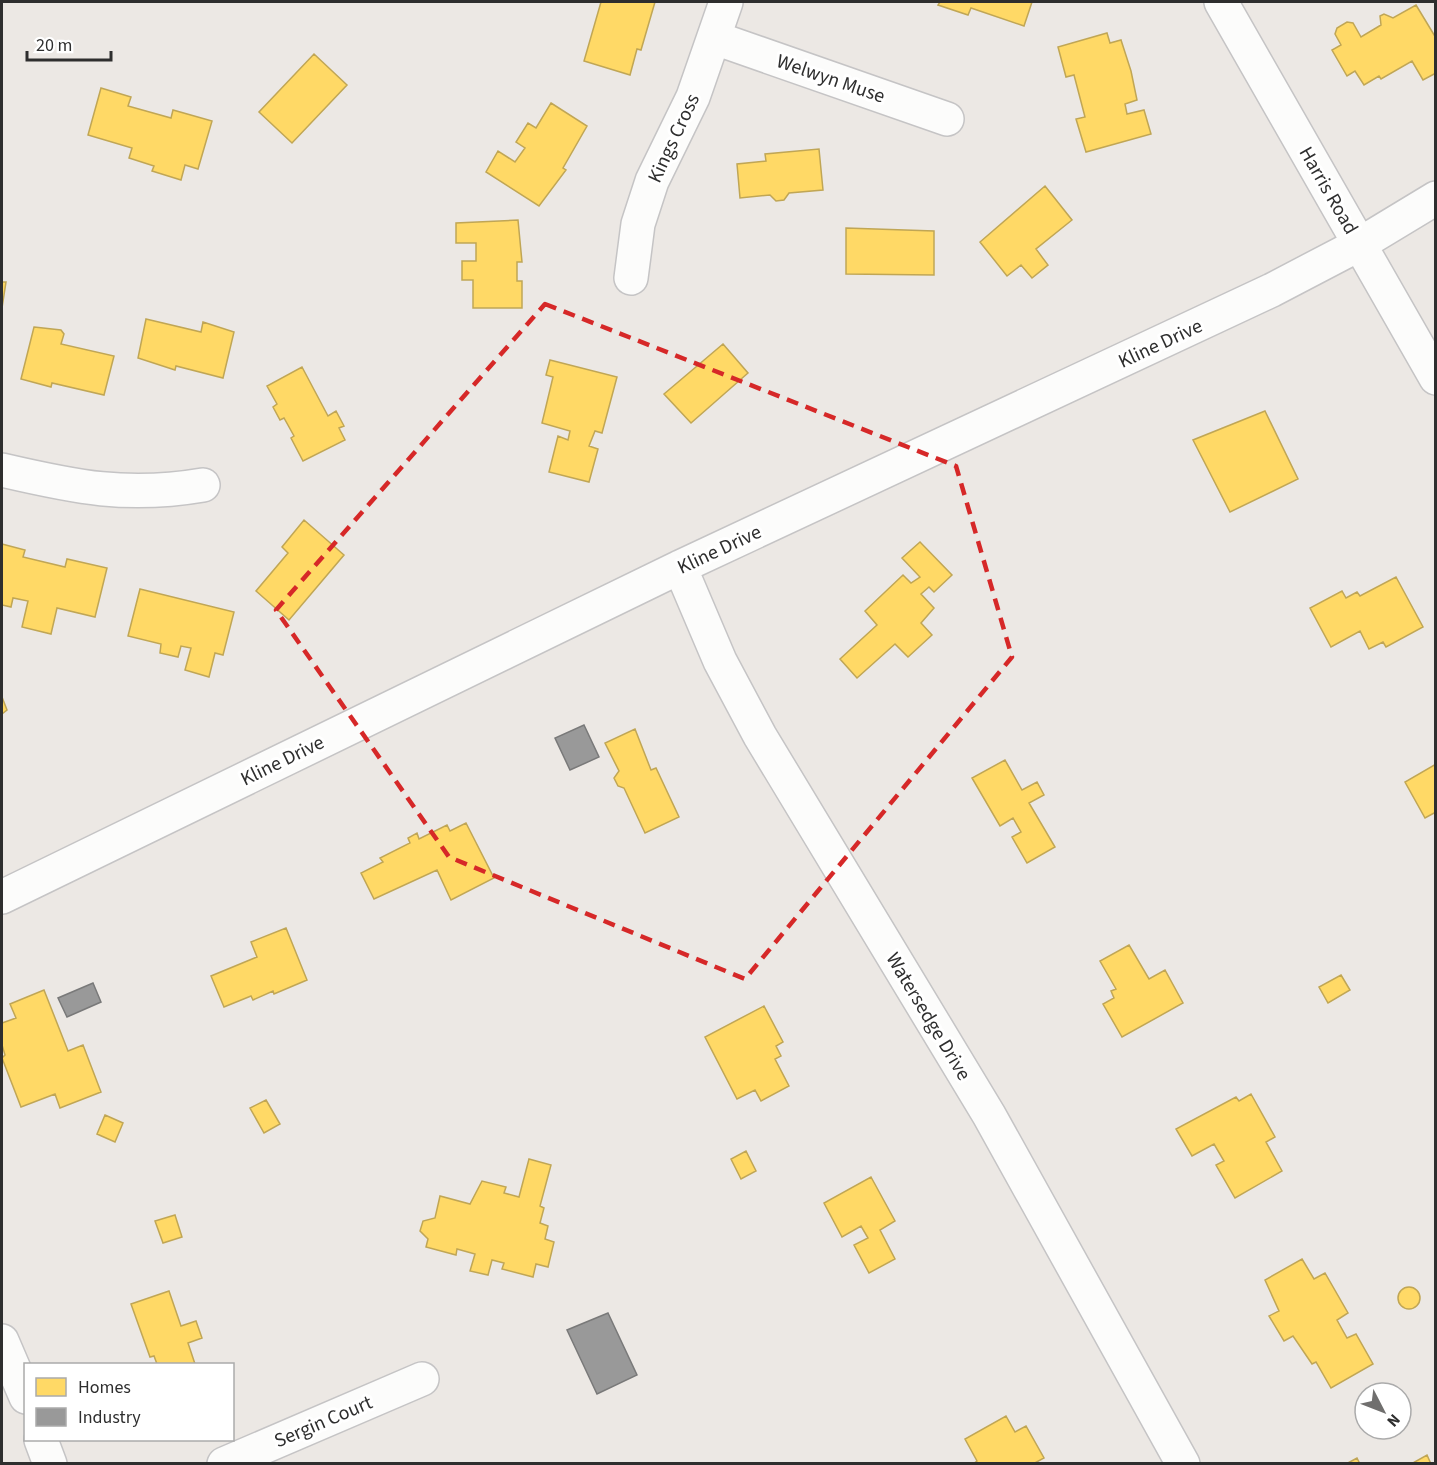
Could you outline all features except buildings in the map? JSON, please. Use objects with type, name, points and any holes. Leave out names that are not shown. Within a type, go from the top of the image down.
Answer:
[{"type":"street","name":"Kings Cross","points":[[631,278],[638,224],[652,181],[693,97],[726,2]]},
{"type":"street","name":"Harris Road","points":[[1221,2],[1436,378]]},
{"type":"street","name":"Welwyn Muse","points":[[715,38],[947,119]]},
{"type":"street","name":"Kline Drive","points":[[2,897],[680,567],[1187,330],[1360,244],[1436,198]]},
{"type":"street","points":[[2,470],[104,491],[176,489],[203,485]]},
{"type":"street","name":"Watersedge Drive","points":[[680,567],[720,661],[760,736],[989,1115],[1183,1464]]},
{"type":"street","points":[[2,1341],[24,1392]]},
{"type":"street","name":"Sergin Court","points":[[224,1464],[422,1379]]},
{"type":"street","points":[[41,1441],[50,1464]]},
{"type":"highlighted area","points":[[545,304],[956,466],[1012,657],[745,979],[449,857],[276,610]]}]
